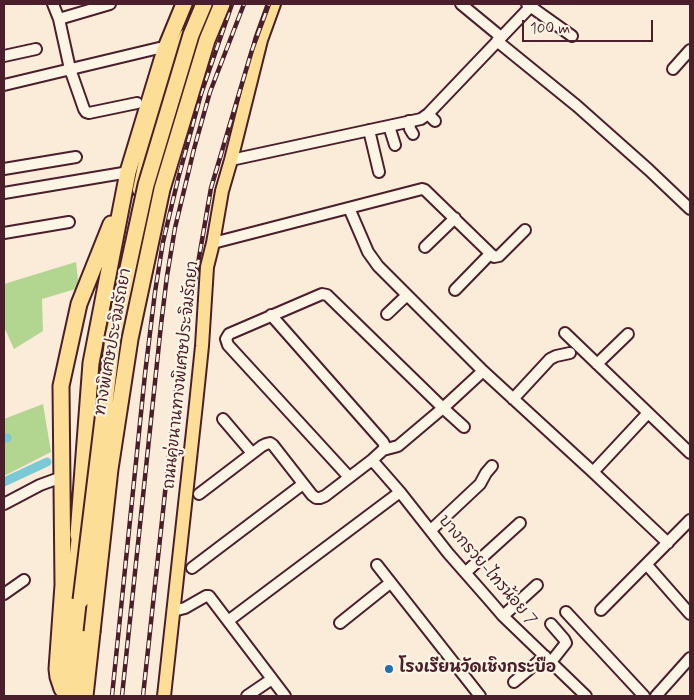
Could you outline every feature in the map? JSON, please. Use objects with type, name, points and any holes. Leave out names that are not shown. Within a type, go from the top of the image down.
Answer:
[{"type":"highway","points":[[78,535],[91,363],[130,162],[165,50],[184,4]]},
{"type":"highway","name":"ทางพิเศษประจิมรัถยา","points":[[64,694],[113,337],[146,185],[202,4]]},
{"type":"highway","name":"ทางพิเศษประจิมรัถยา","points":[[85,696],[110,469],[130,339],[162,190],[207,40],[222,4]]},
{"type":"highway","points":[[64,694],[57,669],[64,585],[61,386],[79,304],[111,225],[122,203]]},
{"type":"highway","points":[[86,680],[90,696]]},
{"type":"main road","points":[[64,694],[78,535],[103,516],[117,476],[135,343],[132,328],[120,302],[120,288],[142,173],[178,51],[202,4]]},
{"type":"main road","name":"ถนนคู่ขนานทางพิเศษประจิมรัถยา","points":[[164,696],[197,394],[207,267],[222,191],[261,40],[274,4]]},
{"type":"main road","points":[[90,696],[109,536],[103,528],[92,526]]},
{"type":"street","points":[[53,4],[59,19],[70,70],[86,112],[137,103]]},
{"type":"street","points":[[59,19],[110,4]]},
{"type":"street","points":[[462,4],[690,209]]},
{"type":"street","points":[[231,160],[431,117],[530,5],[572,36]]},
{"type":"street","points":[[4,56],[36,48]]},
{"type":"street","points":[[4,85],[159,48]]},
{"type":"street","points":[[674,69],[690,50]]},
{"type":"street","points":[[409,121],[410,129],[414,134]]},
{"type":"street","points":[[389,126],[395,145]]},
{"type":"street","points":[[369,130],[379,172]]},
{"type":"street","points":[[4,169],[76,157]]},
{"type":"street","points":[[4,193],[123,173]]},
{"type":"street","points":[[213,243],[422,189],[455,218],[494,257],[499,256],[525,230]]},
{"type":"street","points":[[350,208],[368,252],[378,266],[483,371],[668,543]]},
{"type":"street","points":[[425,247],[455,218]]},
{"type":"street","points":[[4,233],[70,222]]},
{"type":"street","points":[[455,290],[490,254]]},
{"type":"street","points":[[349,477],[228,345],[226,339],[229,334],[322,294],[327,295],[464,427]]},
{"type":"street","points":[[387,314],[407,295]]},
{"type":"street","points":[[271,315],[383,442],[385,446],[383,450]]},
{"type":"street","points":[[565,333],[690,454]]},
{"type":"street","points":[[597,364],[628,334]]},
{"type":"street","points":[[513,398],[550,359],[570,354]]},
{"type":"street","points":[[199,494],[252,453],[266,444],[270,444],[273,445],[312,495],[316,498],[325,496],[383,450],[398,446],[483,371]]},
{"type":"street","points":[[593,472],[648,413]]},
{"type":"street","points":[[223,419],[252,453]]},
{"type":"street","name":"บางกรวย-ไทรน้อย 7","points":[[372,460],[503,616],[583,695]]},
{"type":"street","points":[[431,530],[480,484],[492,466]]},
{"type":"street","points":[[4,504],[40,485],[62,477]]},
{"type":"street","points":[[192,568],[303,484]]},
{"type":"street","points":[[228,621],[400,492]]},
{"type":"street","points":[[601,610],[690,520]]},
{"type":"street","points":[[466,572],[520,523]]},
{"type":"street","points":[[377,565],[480,696]]},
{"type":"street","points":[[647,565],[690,614]]},
{"type":"street","points":[[4,594],[24,580]]},
{"type":"street","points":[[340,624],[390,583]]},
{"type":"street","points":[[503,616],[537,585]]},
{"type":"street","points":[[173,611],[185,608],[209,596],[286,696]]},
{"type":"street","points":[[566,612],[644,696]]},
{"type":"street","points":[[514,682],[548,659],[566,643],[551,624]]},
{"type":"street","points":[[656,696],[690,658]]},
{"type":"street","points":[[247,696],[272,679]]},
{"type":"green space","points":[[76,262],[79,288],[42,299],[43,331],[14,349],[4,327],[4,284]]},
{"type":"green space","points":[[43,404],[51,452],[4,476],[4,419]]},
{"type":"waterway","points":[[4,482],[47,462]]},
{"type":"railway","points":[[112,696],[145,374],[163,242],[201,94],[232,4]]},
{"type":"railway","points":[[122,696],[161,325],[175,228],[210,92],[244,4]]},
{"type":"railway","points":[[143,696],[176,391],[211,188],[252,50],[269,4]]},
{"type":"place","name":"โรงเรียนวัดเชิงกระบือ","points":[[389,669]]}]
